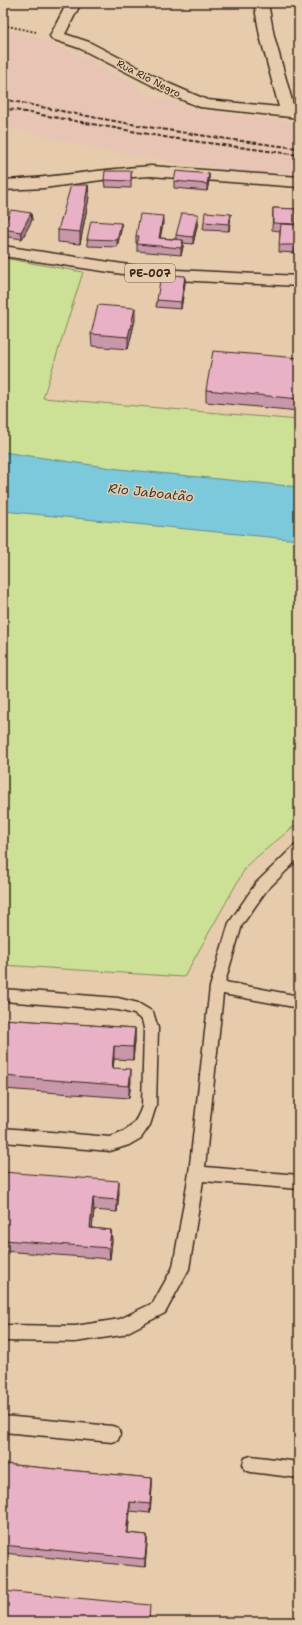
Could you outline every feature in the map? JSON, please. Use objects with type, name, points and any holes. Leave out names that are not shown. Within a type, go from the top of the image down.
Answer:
[{"type":"street","points":[[57,36],[74,3]]},
{"type":"street","points":[[261,3],[267,36],[294,112]]},
{"type":"street","name":"Rua Rio Negro","points":[[57,36],[69,38],[192,100],[205,104],[294,112]]},
{"type":"street","points":[[3,185],[60,181],[116,173],[151,171],[299,182]]},
{"type":"street","name":"PE-007","points":[[3,251],[156,274],[299,281]]},
{"type":"lane","points":[[3,1333],[75,1334],[122,1327],[159,1308],[181,1269],[197,1173],[217,987],[236,923],[261,887],[299,850]]},
{"type":"lane","points":[[217,987],[299,1002]]},
{"type":"lane","points":[[3,995],[118,1004],[138,1009],[148,1016],[151,1028],[149,1106],[145,1120],[136,1133],[124,1140],[110,1144],[3,1135]]},
{"type":"lane","points":[[197,1173],[299,1182]]},
{"type":"lane","points":[[3,1424],[112,1434]]},
{"type":"lane","points":[[251,1464],[299,1470]]},
{"type":"path","points":[[3,25],[57,36]]},
{"type":"shaded area","points":[[3,28],[32,35],[92,61],[150,95],[203,111],[299,123],[299,177],[223,170],[109,152],[3,126]]},
{"type":"green space","points":[[3,258],[83,272],[43,398],[299,420],[299,822],[247,865],[184,977],[3,965]]},
{"type":"water","name":"Rio Jaboatão","points":[[3,452],[119,469],[299,487],[299,540],[3,511]]},
{"type":"building","points":[[105,171],[131,171],[131,181],[104,180]]},
{"type":"building","points":[[176,171],[209,174],[207,184],[174,181]]},
{"type":"building","points":[[71,185],[88,185],[80,232],[58,230]]},
{"type":"building","points":[[273,208],[296,209],[295,224],[273,223]]},
{"type":"building","points":[[11,210],[31,213],[21,232],[3,229]]},
{"type":"building","points":[[205,212],[231,214],[229,224],[204,222]]},
{"type":"building","points":[[182,213],[198,214],[193,237],[176,235]]},
{"type":"building","points":[[140,214],[163,216],[159,238],[183,240],[181,248],[137,244],[139,236],[136,236]]},
{"type":"building","points":[[91,221],[121,223],[117,240],[87,239]]},
{"type":"building","points":[[281,224],[298,225],[296,245],[279,245]]},
{"type":"building","points":[[161,274],[185,276],[181,302],[157,300]]},
{"type":"building","points":[[98,305],[135,308],[128,337],[91,334]]},
{"type":"building","points":[[213,351],[299,358],[299,399],[206,390]]},
{"type":"building","points":[[3,1019],[135,1028],[133,1047],[114,1046],[112,1068],[131,1069],[129,1086],[3,1076]]},
{"type":"building","points":[[3,1172],[119,1181],[117,1200],[93,1198],[90,1228],[111,1230],[109,1248],[3,1240]]},
{"type":"building","points":[[3,1464],[152,1478],[150,1504],[130,1502],[126,1533],[147,1535],[145,1559],[3,1545]]},
{"type":"building","points":[[3,1591],[150,1605],[149,1622],[3,1622]]},
{"type":"railway","points":[[3,99],[150,127],[224,139],[299,148]]},
{"type":"railway","points":[[3,108],[170,138],[299,155]]}]
